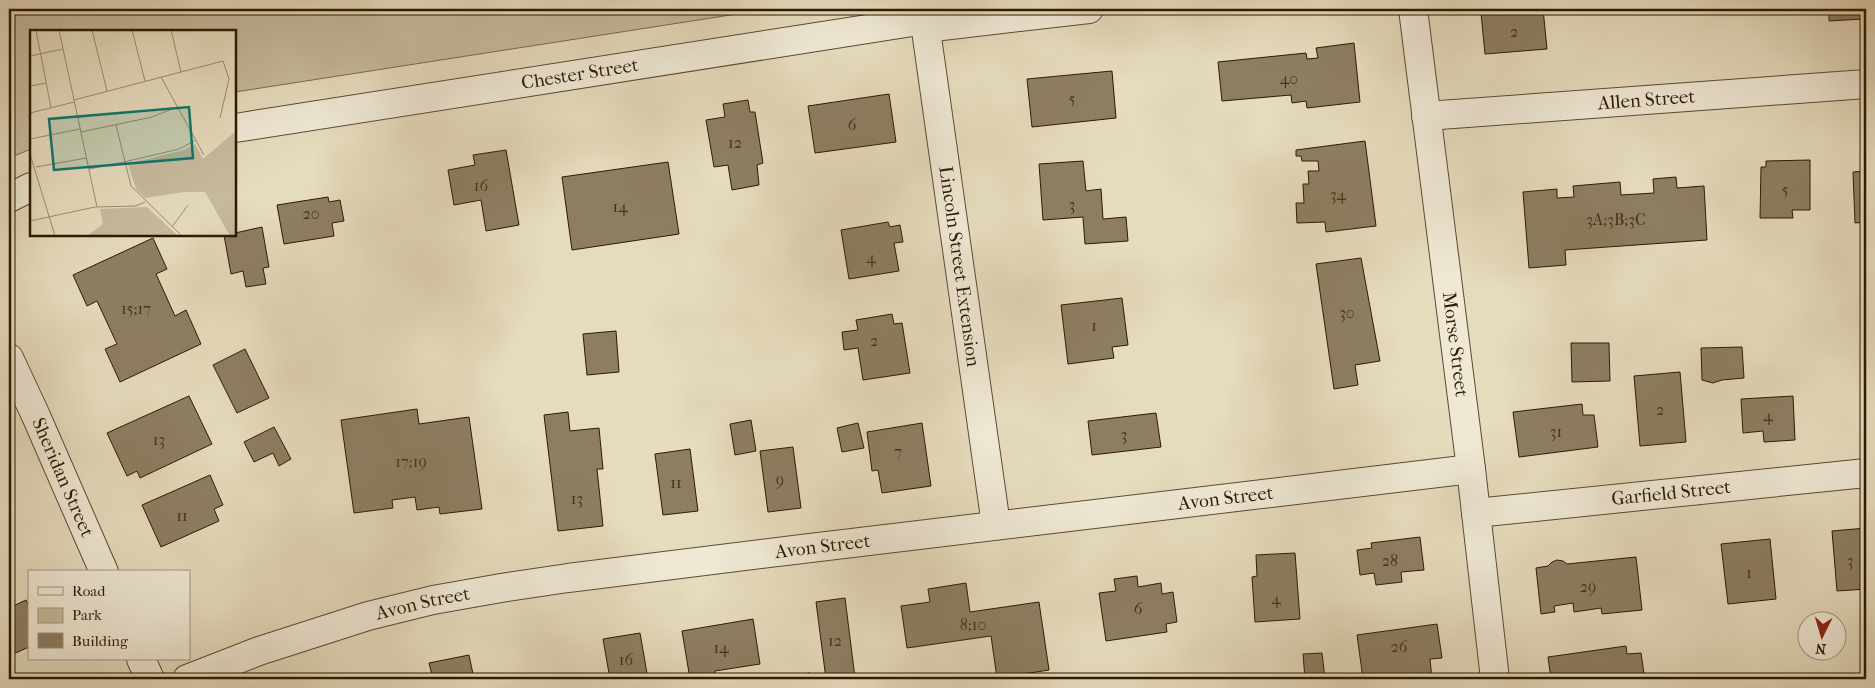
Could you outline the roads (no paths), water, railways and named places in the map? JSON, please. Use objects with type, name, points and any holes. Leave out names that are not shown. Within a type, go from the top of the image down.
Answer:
[{"type":"street","name":"Chester Street","points":[[236,128],[924,19],[1089,9]]},
{"type":"street","name":"Morse Street","points":[[1413,9],[1496,679]]},
{"type":"street","name":"Lincoln Street Extension","points":[[924,19],[996,525]]},
{"type":"street","name":"Allen Street","points":[[1426,116],[1866,84]]},
{"type":"street","points":[[9,198],[30,188]]},
{"type":"street","name":"Sheridan Street","points":[[9,358],[103,570]]},
{"type":"street","name":"Avon Street","points":[[186,679],[313,633],[368,616],[432,600],[568,578],[1471,469]]},
{"type":"street","name":"Garfield Street","points":[[1476,513],[1866,473]]},
{"type":"street","points":[[141,660],[150,679]]}]
